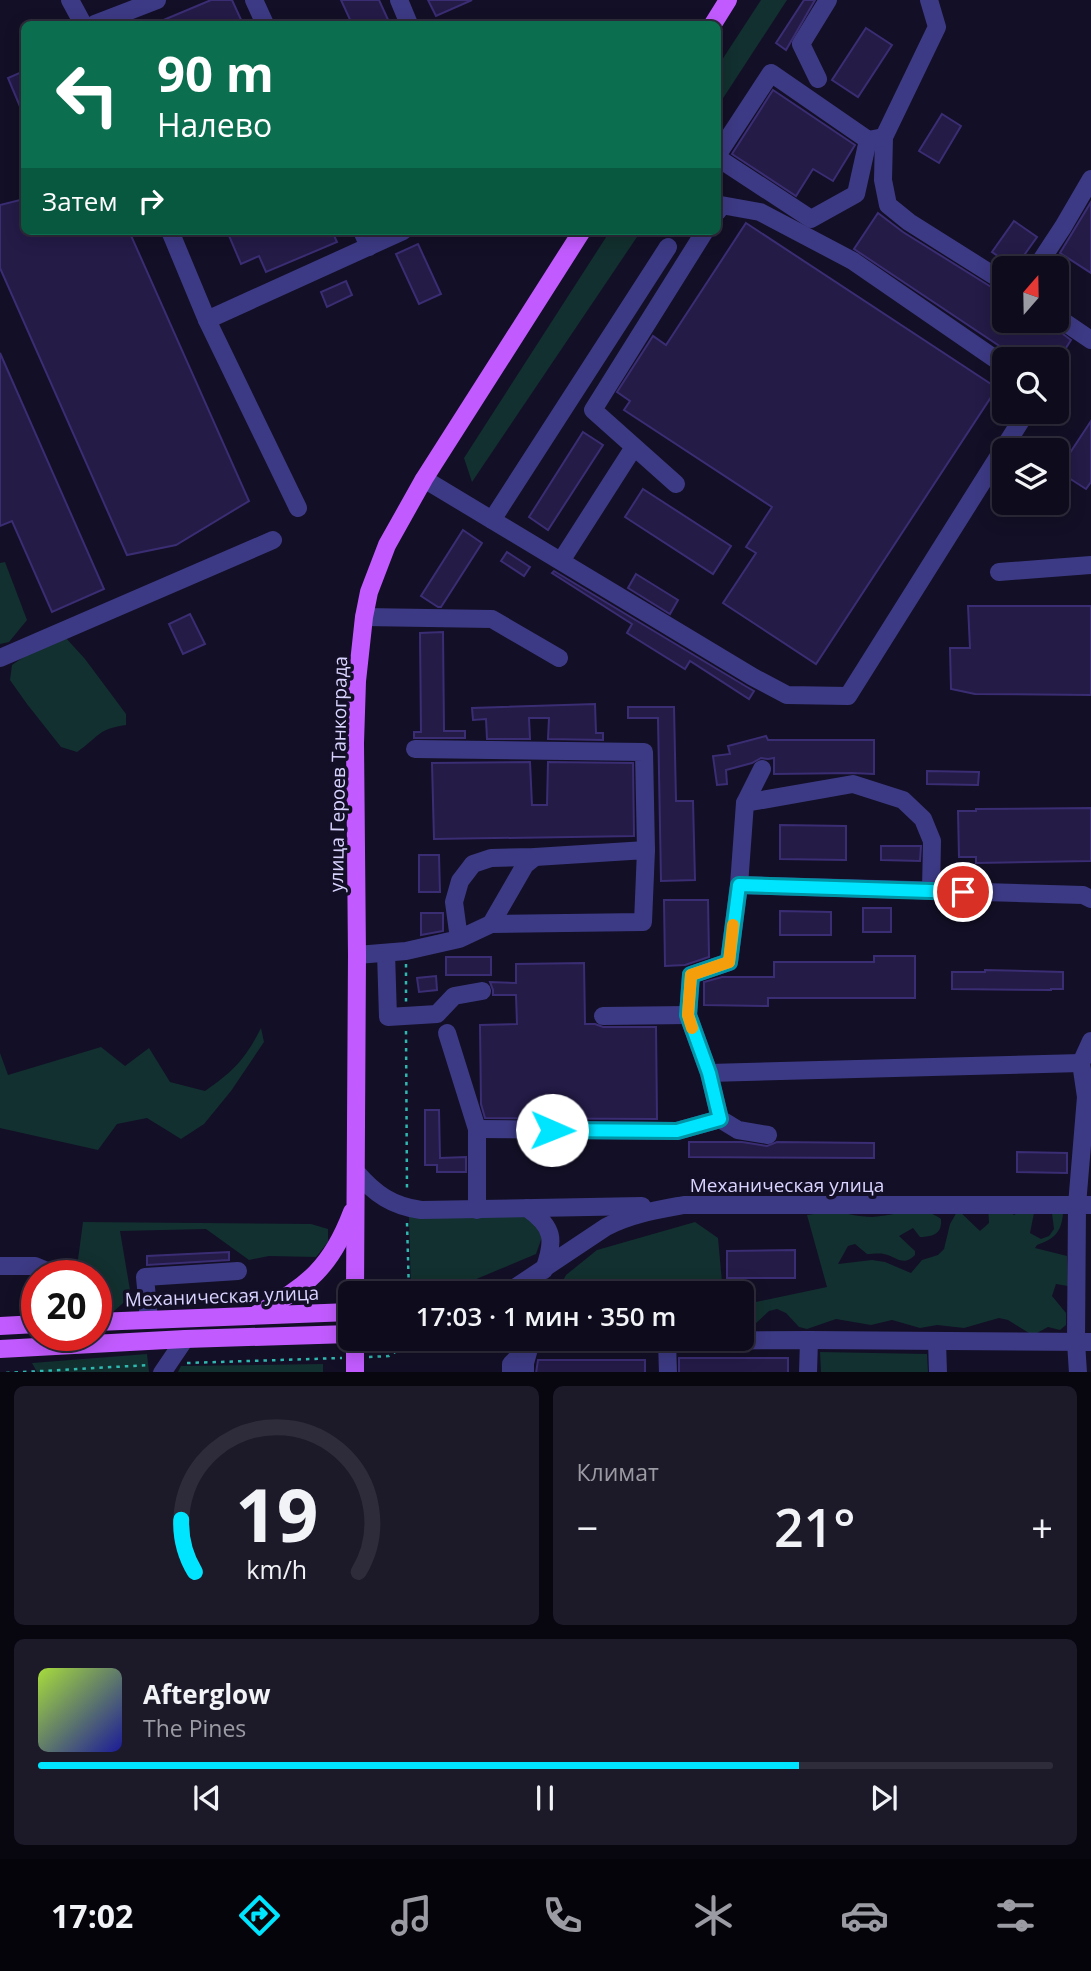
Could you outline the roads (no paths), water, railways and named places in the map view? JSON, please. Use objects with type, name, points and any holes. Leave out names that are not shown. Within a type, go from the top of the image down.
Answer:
[{"type":"main road","points":[[715,21],[729,0]]},
{"type":"main road","name":"улица Героев Танкограда","points":[[355,1281],[355,743],[357,681],[369,592],[387,545],[424,479],[574,235]]},
{"type":"main road","points":[[254,1316],[301,1286],[321,1269],[344,1235],[356,1203]]},
{"type":"main road","name":"Механическая улица","points":[[112,1321],[338,1312]]},
{"type":"main road","points":[[0,1326],[21,1325]]},
{"type":"main road","points":[[0,1349],[338,1334]]},
{"type":"street","points":[[70,0],[81,21]]},
{"type":"street","points":[[103,21],[158,0]]},
{"type":"street","points":[[254,0],[264,21]]},
{"type":"street","points":[[399,0],[408,21]]},
{"type":"street","points":[[818,79],[801,44],[828,0]]},
{"type":"street","points":[[721,158],[811,219],[856,194],[876,138],[937,27],[929,0]]},
{"type":"street","points":[[721,151],[771,73],[876,138],[888,205],[909,222],[992,274]]},
{"type":"street","points":[[1044,256],[1091,179]]},
{"type":"street","points":[[721,205],[760,212],[853,261],[992,357]]},
{"type":"street","points":[[172,235],[208,320],[298,508]]},
{"type":"street","points":[[208,320],[366,239],[384,235]]},
{"type":"street","points":[[593,410],[702,235]]},
{"type":"street","points":[[492,520],[668,247]]},
{"type":"street","points":[[1069,325],[1091,340]]},
{"type":"street","points":[[570,397],[593,410],[676,484]]},
{"type":"street","points":[[424,479],[787,695],[848,695],[1019,424]]},
{"type":"street","points":[[561,561],[634,447]]},
{"type":"street","points":[[0,658],[272,540]]},
{"type":"street","points":[[999,572],[1091,565]]},
{"type":"street","points":[[364,617],[492,619],[559,658]]},
{"type":"street","points":[[357,955],[406,951],[459,939],[491,924],[643,922],[646,850],[644,752],[415,749]]},
{"type":"street","points":[[762,769],[745,803],[739,885],[729,962],[691,975],[688,1015],[709,1073],[720,1119],[738,1130],[768,1135]]},
{"type":"street","points":[[745,803],[852,784],[903,800],[923,819],[932,841],[931,891]]},
{"type":"street","points":[[459,939],[454,902],[460,881],[474,864],[492,858],[646,850]]},
{"type":"street","points":[[491,924],[525,865],[535,857]]},
{"type":"street","points":[[739,885],[1083,895],[1091,899]]},
{"type":"street","points":[[386,953],[388,1017],[437,1014],[454,996],[482,991]]},
{"type":"street","points":[[603,1016],[688,1015]]},
{"type":"street","points":[[447,1033],[477,1129],[477,1210]]},
{"type":"street","points":[[1078,1372],[1084,1342],[1086,1097],[1081,1063],[1091,1041]]},
{"type":"street","points":[[709,1073],[1081,1063]]},
{"type":"street","points":[[477,1129],[677,1131],[720,1119]]},
{"type":"street","points":[[356,1172],[371,1189],[388,1200],[407,1208],[421,1210],[684,1205]]},
{"type":"street","name":"Механическая улица","points":[[526,1281],[620,1220],[684,1205],[1084,1205]]},
{"type":"street","points":[[527,1208],[541,1218],[550,1231],[552,1244],[544,1270]]},
{"type":"street","points":[[0,1266],[21,1266]]},
{"type":"street","points":[[149,1320],[145,1277],[238,1271]]},
{"type":"street","points":[[112,1317],[124,1321]]},
{"type":"street","points":[[165,1368],[185,1339]]},
{"type":"street","points":[[754,1339],[1084,1342]]},
{"type":"street","points":[[808,1372],[809,1339]]},
{"type":"street","points":[[937,1340],[938,1372]]},
{"type":"street","points":[[511,1372],[511,1364],[523,1351]]},
{"type":"street","points":[[525,1372],[524,1363],[528,1351]]},
{"type":"street","points":[[667,1351],[668,1372]]}]
